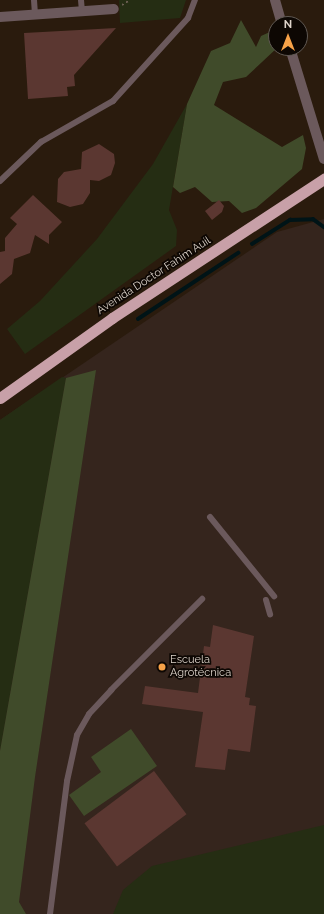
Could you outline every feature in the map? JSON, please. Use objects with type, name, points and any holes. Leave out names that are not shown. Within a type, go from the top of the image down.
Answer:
[{"type":"highway","name":"Avenida Doctor Fahim Auil","points":[[0,398],[112,318],[324,179]]},
{"type":"street","points":[[275,0],[280,16]]},
{"type":"street","points":[[0,17],[114,9]]},
{"type":"street","points":[[292,56],[324,159]]},
{"type":"lane","points":[[34,0],[35,15]]},
{"type":"lane","points":[[81,0],[82,12]]},
{"type":"lane","points":[[0,181],[41,142],[113,101],[188,18],[195,0]]},
{"type":"lane","points":[[210,516],[274,596]]},
{"type":"lane","points":[[50,914],[67,781],[77,735],[111,690],[202,599]]},
{"type":"lane","points":[[266,600],[270,614]]},
{"type":"shaded area","name":"Escuela Agrotécnica","points":[[324,219],[324,914],[0,914],[0,420],[277,232]]},
{"type":"green space","points":[[119,0],[186,0],[180,18],[120,23]]},
{"type":"green space","points":[[241,20],[256,47],[261,36],[268,33],[268,56],[246,77],[223,82],[214,105],[282,147],[303,135],[306,148],[302,169],[256,208],[242,213],[229,201],[212,202],[195,187],[180,193],[173,187],[187,104],[211,51],[230,43]]},
{"type":"green space","points":[[187,104],[169,210],[177,230],[176,246],[25,354],[7,329],[40,301],[97,239],[153,164]]},
{"type":"green space","points":[[96,370],[35,777],[19,902],[26,914],[0,914],[0,751],[66,378]]},
{"type":"green space","points":[[62,377],[66,378],[0,751],[0,420]]},
{"type":"green space","points":[[131,729],[157,766],[84,816],[69,795],[101,772],[91,757]]},
{"type":"green space","points":[[324,825],[324,914],[113,914],[123,890],[152,866]]},
{"type":"building","points":[[116,28],[74,75],[75,86],[67,87],[68,96],[28,99],[24,33]]},
{"type":"building","points":[[99,144],[114,154],[115,163],[111,175],[99,181],[90,180],[90,193],[83,204],[70,207],[57,202],[58,179],[64,172],[81,169],[82,152]]},
{"type":"building","points":[[33,195],[62,222],[49,235],[49,244],[35,235],[30,253],[14,259],[12,274],[0,284],[0,252],[5,251],[5,238],[17,224],[10,218]]},
{"type":"building","points":[[219,200],[224,206],[222,212],[212,220],[205,211]]},
{"type":"building","name":"Escuela Agrotécnica","points":[[213,625],[254,636],[245,697],[250,698],[249,705],[256,706],[250,752],[228,749],[225,770],[195,767],[203,712],[142,704],[145,686],[198,693],[204,646],[210,647]]},
{"type":"building","points":[[154,771],[186,814],[117,866],[85,823]]},
{"type":"waterway","points":[[252,244],[290,220],[313,219],[324,227]]},
{"type":"waterway","points":[[138,319],[238,253]]},
{"type":"place","name":"Escuela Agrotécnica","points":[[162,667]]}]
